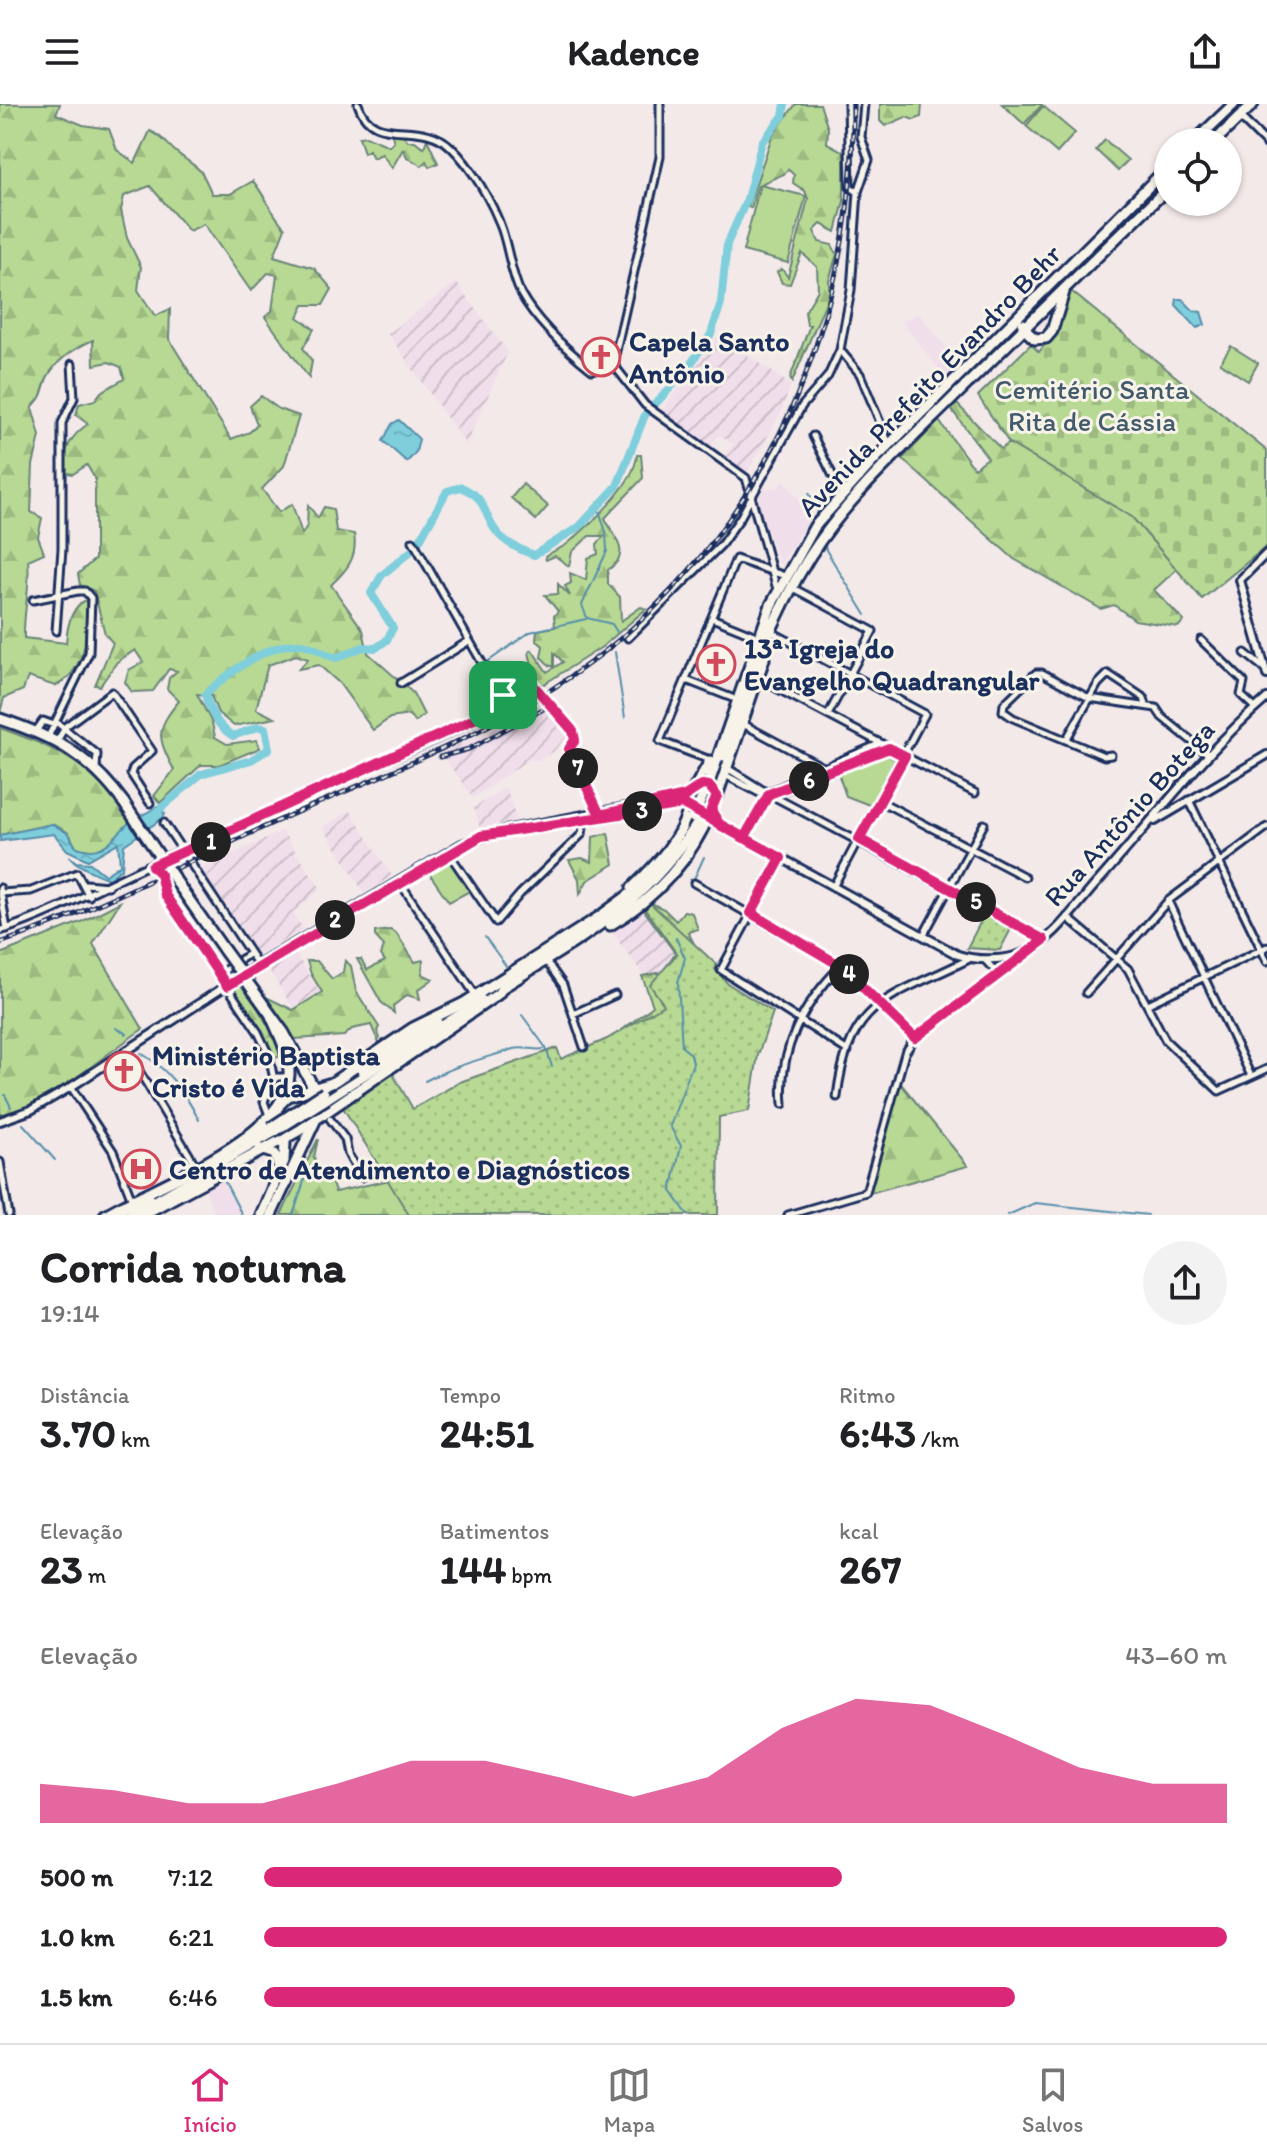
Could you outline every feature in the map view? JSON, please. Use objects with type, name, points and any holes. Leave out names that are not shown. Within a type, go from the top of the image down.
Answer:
[{"type":"highway","points":[[1208,128],[1233,104]]},
{"type":"highway","points":[[1229,128],[1253,104]]},
{"type":"highway","name":"Avenida Prefeito Evandro Behr","points":[[712,781],[752,653],[780,577],[815,526],[863,471],[1154,181]]},
{"type":"highway","name":"Avenida Prefeito Evandro Behr","points":[[274,1128],[316,1119],[651,885],[700,815],[769,636],[792,588],[834,522],[889,461],[1154,202]]},
{"type":"highway","points":[[1067,286],[1052,331],[1046,338],[1035,339],[1023,328],[1024,320],[1085,261],[1112,223]]},
{"type":"highway","points":[[834,522],[842,504],[864,478],[863,471]]},
{"type":"highway","points":[[693,790],[710,761],[754,635],[780,577]]},
{"type":"highway","points":[[717,796],[759,679],[769,636]]},
{"type":"highway","points":[[0,719],[52,739],[96,768],[124,803],[322,1093],[316,1119],[271,1215]]},
{"type":"highway","points":[[587,929],[656,863],[684,825],[700,815]]},
{"type":"highway","name":"Avenida Prefeito Evandro Behr","points":[[322,1093],[413,1028],[464,1003],[587,929]]},
{"type":"highway","points":[[261,1215],[280,1174],[285,1150],[274,1128],[289,1077],[285,1051],[271,1016]]},
{"type":"highway","points":[[142,1215],[260,1149],[274,1128],[279,1105],[296,1092],[322,1093]]},
{"type":"highway","points":[[105,1215],[257,1130],[274,1128]]},
{"type":"highway","points":[[260,1149],[275,1154],[280,1174]]},
{"type":"main road","name":"Avenida Prefeito Evandro Behr","points":[[322,1093],[503,987]]},
{"type":"main road","points":[[130,1215],[274,1128],[322,1093]]},
{"type":"main road","points":[[112,1215],[274,1128]]},
{"type":"street","points":[[358,104],[364,118],[376,127],[427,131],[458,155],[494,211],[513,274],[534,313],[592,370],[613,364]]},
{"type":"street","points":[[613,364],[660,157],[660,104]]},
{"type":"street","points":[[848,104],[850,187],[858,192]]},
{"type":"street","points":[[628,638],[721,545],[752,495],[779,442],[802,406],[828,376],[840,350],[848,315],[858,192],[869,160],[861,137],[864,104]]},
{"type":"street","points":[[1240,117],[1267,144]]},
{"type":"street","points":[[840,350],[860,374],[889,445]]},
{"type":"street","points":[[56,631],[61,595],[62,423],[74,398],[72,364]]},
{"type":"street","points":[[613,364],[645,405],[746,478],[770,563],[780,577]]},
{"type":"street","points":[[813,436],[842,494]]},
{"type":"street","points":[[89,896],[86,884],[77,873],[31,891],[0,892],[3,930],[89,896],[183,850],[210,842],[499,708],[503,695],[413,541]]},
{"type":"street","points":[[1266,672],[1240,580],[1267,553]]},
{"type":"street","points":[[710,761],[660,741],[736,559],[780,577]]},
{"type":"street","points":[[764,571],[770,563]]},
{"type":"street","points":[[792,588],[873,631],[828,715]]},
{"type":"street","points":[[33,600],[85,591],[90,594],[92,635],[89,653],[55,723],[52,739]]},
{"type":"street","points":[[712,618],[754,635]]},
{"type":"street","points":[[769,636],[851,674],[925,714],[833,887]]},
{"type":"street","points":[[1201,640],[1244,682],[1241,695],[1255,708]]},
{"type":"street","points":[[401,683],[469,641]]},
{"type":"street","points":[[1245,653],[1266,672]]},
{"type":"street","points":[[1111,755],[1104,756],[1006,714],[1004,704],[1039,672],[1089,698],[1156,708],[1162,717],[1209,755]]},
{"type":"street","points":[[1066,740],[1089,698],[1108,674],[1144,698],[1146,705]]},
{"type":"street","points":[[759,679],[975,793]]},
{"type":"street","points":[[686,680],[732,698]]},
{"type":"street","points":[[503,695],[531,685],[573,731],[575,740],[569,749],[600,815]]},
{"type":"street","points":[[52,739],[112,692],[152,751],[133,768],[131,774],[150,803]]},
{"type":"street","name":"Rua Antônio Botega","points":[[700,815],[969,959],[1025,953],[1044,940],[1067,917],[1209,755],[1267,698]]},
{"type":"street","points":[[36,731],[43,721],[66,726],[97,754],[96,768]]},
{"type":"street","points":[[743,724],[831,772]]},
{"type":"street","points":[[744,838],[769,794],[881,743]]},
{"type":"street","points":[[726,772],[763,795],[889,748]]},
{"type":"street","points":[[1152,822],[1267,755]]},
{"type":"street","points":[[636,809],[709,786],[717,796]]},
{"type":"street","name":"Avenida Prefeito Evandro Behr","points":[[693,790],[700,815]]},
{"type":"street","points":[[769,794],[859,839],[1044,940]]},
{"type":"street","name":"Avenida Prefeito Evandro Behr","points":[[700,815],[717,796]]},
{"type":"street","points":[[1189,800],[1264,948],[1267,961]]},
{"type":"street","points":[[880,801],[1025,877]]},
{"type":"street","points":[[0,1121],[31,1110],[71,1087],[258,965],[448,852],[481,836],[636,809],[683,804],[700,815]]},
{"type":"street","points":[[448,852],[496,922],[520,894],[582,834],[584,818]]},
{"type":"street","points":[[164,823],[258,965]]},
{"type":"street","points":[[923,936],[984,824]]},
{"type":"street","points":[[1086,993],[1168,901],[1267,827]]},
{"type":"street","points":[[781,858],[721,970],[848,1051]]},
{"type":"street","points":[[152,866],[160,874],[165,895],[264,1043],[274,1080],[264,1102],[274,1128]]},
{"type":"street","points":[[399,881],[476,996]]},
{"type":"street","points":[[694,883],[841,966],[915,1038]]},
{"type":"street","points":[[86,884],[110,886]]},
{"type":"street","points":[[1168,901],[1251,1076]]},
{"type":"street","points":[[1067,917],[1136,980],[1166,1041],[1219,1091],[1267,1069]]},
{"type":"street","points":[[1148,1004],[1264,948]]},
{"type":"street","points":[[219,974],[250,953]]},
{"type":"street","points":[[788,1215],[866,1192],[896,1072],[915,1038],[1025,953]]},
{"type":"street","points":[[837,1097],[840,1073],[848,1051],[879,1002],[969,959]]},
{"type":"street","points":[[985,959],[998,974]]},
{"type":"street","points":[[546,960],[563,985],[584,1047]]},
{"type":"street","points":[[783,1104],[785,1060],[800,1020],[841,966]]},
{"type":"street","points":[[573,1014],[615,995]]},
{"type":"street","points":[[127,1051],[196,1166]]},
{"type":"street","points":[[274,1080],[289,1077]]},
{"type":"street","points":[[71,1087],[113,1151],[132,1200]]},
{"type":"street","points":[[330,1119],[345,1139],[348,1154],[362,1177]]},
{"type":"street","points":[[0,1162],[9,1215]]},
{"type":"shaded area","points":[[456,282],[508,352],[466,445],[388,334]]},
{"type":"shaded area","points":[[918,313],[961,365],[946,378],[902,322]]},
{"type":"shaded area","points":[[719,335],[791,385],[781,412],[748,472],[725,456],[733,444],[719,435],[711,446],[661,411]]},
{"type":"shaded area","points":[[784,480],[812,516],[780,565],[757,501],[764,488],[778,488]]},
{"type":"shaded area","points":[[545,702],[570,733],[553,752],[539,760],[528,760],[473,798],[440,752],[486,734]]},
{"type":"shaded area","points":[[506,787],[517,820],[480,829],[474,808]]},
{"type":"shaded area","points":[[350,810],[392,876],[364,893],[323,827]]},
{"type":"shaded area","points":[[282,831],[321,889],[293,912],[303,929],[256,958],[199,870]]},
{"type":"shaded area","points":[[643,908],[676,954],[650,984],[610,930]]},
{"type":"shaded area","points":[[295,953],[320,992],[293,1008],[269,970]]},
{"type":"shaded area","points":[[220,1177],[242,1215],[215,1215],[204,1186]]},
{"type":"green space","points":[[0,104],[60,104],[56,114],[83,125],[109,129],[117,150],[135,163],[150,131],[200,170],[212,194],[230,194],[253,181],[285,228],[274,256],[314,268],[332,289],[323,305],[304,305],[298,317],[314,329],[303,348],[312,361],[309,378],[265,317],[272,311],[277,275],[268,273],[251,291],[204,224],[189,231],[150,186],[124,196],[121,210],[127,238],[141,267],[138,290],[155,316],[170,309],[169,339],[231,439],[250,432],[257,424],[250,406],[261,396],[279,409],[299,416],[284,466],[262,489],[279,512],[292,504],[302,534],[307,526],[308,505],[318,518],[324,507],[333,509],[336,531],[354,534],[350,562],[331,585],[363,630],[368,653],[413,693],[424,715],[415,722],[409,715],[390,718],[373,730],[339,683],[319,665],[299,669],[308,659],[296,655],[268,665],[256,709],[275,718],[234,726],[218,713],[211,696],[197,694],[212,723],[215,737],[227,744],[257,740],[260,748],[219,765],[201,765],[160,803],[154,796],[174,770],[161,734],[166,719],[179,701],[167,689],[169,678],[177,671],[169,669],[153,691],[132,692],[125,682],[129,670],[143,662],[135,650],[117,662],[100,686],[95,685],[113,643],[105,634],[94,591],[80,585],[78,574],[95,559],[95,479],[87,465],[73,474],[62,472],[69,444],[88,424],[76,415],[79,404],[95,400],[101,392],[124,379],[121,367],[109,362],[94,365],[93,340],[55,366],[41,396],[32,407],[40,436],[33,465],[31,512],[42,518],[38,537],[44,553],[28,560],[24,628],[24,638],[66,643],[73,613],[86,600],[88,623],[84,649],[65,680],[55,686],[28,677],[23,690],[4,698],[0,713]]},
{"type":"green space","points":[[796,104],[820,104],[828,129],[827,143],[844,152],[844,201],[836,232],[821,224],[814,231],[819,242],[832,245],[837,254],[829,280],[829,295],[792,382],[790,378],[810,325],[807,325],[805,312],[818,290],[817,267],[802,253],[790,284],[782,283],[777,272],[782,269],[788,277],[808,199],[805,191],[793,183],[794,175],[788,169],[784,174],[758,185],[751,208],[748,207],[772,136]]},
{"type":"green space","points":[[880,104],[922,104],[921,117],[914,120],[906,117],[885,126],[880,121]]},
{"type":"green space","points":[[1002,104],[1041,104],[1042,105],[1024,124]]},
{"type":"green space","points":[[1043,106],[1075,133],[1057,153],[1026,126]]},
{"type":"green space","points":[[402,133],[408,141],[415,141],[424,148],[427,139],[438,163],[429,167],[426,161],[422,166],[407,157],[403,149],[392,168],[382,154],[373,158],[369,150],[364,153],[359,137],[366,136],[389,146],[394,142],[392,135]]},
{"type":"green space","points":[[1105,140],[1128,160],[1118,171],[1096,150]]},
{"type":"green space","points":[[760,185],[806,196],[788,263],[743,251]]},
{"type":"green space","name":"Cemitério Santa Rita de Cássia","points":[[1071,291],[1267,451],[1267,546],[1202,599],[1132,517],[1009,443],[978,396],[1031,344],[1039,352],[1054,330]]},
{"type":"green space","points":[[1231,346],[1258,363],[1248,381],[1220,363]]},
{"type":"green space","points":[[957,404],[1001,449],[1009,443],[1132,517],[1177,569],[1154,590],[1184,621],[1178,627],[1135,620],[1114,605],[1101,609],[1014,559],[902,459],[939,421],[974,468],[988,458],[951,409]]},
{"type":"green space","points":[[637,455],[641,455],[643,478],[605,518],[620,552],[615,564],[608,570],[608,584],[620,597],[621,621],[641,607],[646,609],[602,647],[541,686],[535,679],[529,652],[532,650],[547,672],[563,662],[554,653],[554,666],[550,666],[541,657],[543,646],[536,640],[537,630],[555,627],[554,616],[558,611],[545,595],[558,594],[558,584],[570,596],[565,586],[571,583],[570,573],[586,580],[588,558],[598,554],[597,544],[604,536],[589,536],[572,552],[569,566],[555,556],[546,560],[545,557],[567,544],[610,504],[628,479]]},
{"type":"green space","points":[[523,484],[548,506],[536,520],[511,498]]},
{"type":"green space","points":[[0,728],[42,744],[74,762],[103,786],[131,821],[106,845],[91,851],[76,846],[68,833],[52,824],[0,835]]},
{"type":"green space","points":[[886,754],[897,761],[872,806],[846,796],[838,773]]},
{"type":"green space","points":[[608,833],[614,864],[587,881],[580,894],[579,879],[569,860],[582,858],[592,862],[593,837]]},
{"type":"green space","points":[[449,857],[472,890],[449,902],[427,870]]},
{"type":"green space","points":[[120,902],[93,944],[143,1029],[39,1101],[0,1115],[0,954],[83,921]]},
{"type":"green space","points":[[649,902],[717,965],[715,969],[727,983],[773,1012],[758,1055],[749,1111],[719,1117],[718,1215],[409,1215],[342,1106],[390,1069],[413,1109],[460,1082],[557,1048],[561,1059],[607,1039],[664,1005],[650,985],[677,954],[644,908]]},
{"type":"green space","points":[[651,903],[664,909],[676,921],[684,911],[692,913],[698,929],[688,932],[702,959],[595,1090],[621,1031],[653,1006],[642,976],[663,972],[675,953],[643,909]]},
{"type":"green space","points":[[984,915],[1011,929],[1000,950],[967,948]]},
{"type":"green space","points":[[390,930],[396,933],[415,962],[423,960],[422,974],[433,979],[418,990],[420,999],[407,995],[393,1006],[394,1013],[381,1002],[357,959],[361,959],[367,970],[385,961],[381,955],[384,946],[375,932]]},
{"type":"green space","points":[[345,960],[351,966],[356,991],[379,1027],[380,1038],[378,1041],[371,1025],[352,1029],[344,1036],[294,1039],[266,997],[293,1010],[322,992],[307,961],[317,961],[332,979],[343,972]]},
{"type":"green space","points":[[239,985],[246,989],[277,1040],[280,1056],[273,1059],[233,992]]},
{"type":"green space","points":[[897,1079],[968,1166],[866,1194]]},
{"type":"green space","points":[[318,1139],[314,1157],[318,1169],[328,1173],[335,1192],[394,1179],[453,1215],[281,1215]]},
{"type":"water","points":[[1177,299],[1182,299],[1194,311],[1201,312],[1205,325],[1197,328],[1176,305]]},
{"type":"water","points":[[399,420],[419,439],[416,452],[407,462],[383,441],[392,424]]},
{"type":"water","points":[[158,806],[165,814],[163,818],[124,845],[122,868],[109,879],[81,866],[72,859],[69,856],[76,862],[90,863],[105,875],[120,865],[118,843],[88,860],[67,850],[54,834],[0,841],[0,835],[52,824],[69,834],[75,846],[93,850],[107,844],[130,822]]},
{"type":"waterway","points":[[153,815],[201,774],[251,760],[269,749],[265,728],[258,727],[233,736],[215,718],[205,695],[225,677],[265,652],[279,647],[306,645],[336,658],[363,647],[376,648],[387,640],[393,628],[371,593],[382,575],[416,547],[447,491],[461,487],[474,495],[500,536],[534,555],[579,527],[617,486],[645,415],[686,371],[711,334],[721,303],[727,244],[747,199],[762,142],[783,116],[785,104]]},
{"type":"waterway","points":[[809,493],[819,514]]},
{"type":"waterway","points":[[598,507],[606,532],[607,551],[582,605],[587,618],[612,624],[617,632]]},
{"type":"waterway","points":[[824,540],[826,550],[866,615]]},
{"type":"waterway","points":[[486,663],[530,632],[586,619]]},
{"type":"waterway","points":[[615,652],[625,718]]},
{"type":"waterway","points":[[693,881],[704,857]]},
{"type":"waterway","points":[[485,937],[506,966]]},
{"type":"waterway","points":[[676,938],[685,958],[678,982],[682,1047],[691,1054],[693,1063],[670,1126],[681,1146],[671,1191],[688,1215]]},
{"type":"waterway","points":[[522,1015],[546,1048],[552,1067]]},
{"type":"waterway","points":[[116,1028],[127,1034]]},
{"type":"waterway","points":[[425,1081],[458,1066],[513,1049],[544,1049]]},
{"type":"waterway","points":[[141,1053],[175,1082],[199,1120]]},
{"type":"waterway","points":[[5,1095],[11,1107]]},
{"type":"waterway","points":[[23,1124],[55,1160]]},
{"type":"waterway","points":[[293,1215],[309,1166]]},
{"type":"waterway","points":[[224,1180],[242,1215]]},
{"type":"waterway","points":[[1008,1215],[1035,1203],[1148,1215]]},
{"type":"railway","points":[[0,943],[109,900],[457,741],[555,687],[625,635],[686,575],[737,507],[779,434],[812,356],[836,274],[849,190],[853,104]]},
{"type":"railway","points":[[440,757],[469,749],[545,708]]},
{"type":"place","name":"Capela Santo Antônio","points":[[601,357]]},
{"type":"place","name":"13ª Igreja do Evangelho Quadrangular","points":[[716,664]]},
{"type":"place","name":"Ministério Baptista Cristo é Vida","points":[[124,1071]]},
{"type":"place","name":"Centro de Atendimento e Diagnósticos","points":[[141,1169]]},
{"type":"route","points":[[503,695],[499,708],[398,757],[322,788],[152,866],[160,874],[165,895],[227,986],[399,881],[481,836],[526,826],[683,804],[708,818],[781,858],[751,913],[841,966],[915,1038],[1044,940],[859,839],[905,756],[889,748],[776,794],[769,794],[744,838],[720,825],[715,819],[711,810],[717,796],[709,786],[702,785],[685,796],[606,811],[600,815],[569,749],[575,740],[573,731],[534,686],[527,685],[503,695]]}]
